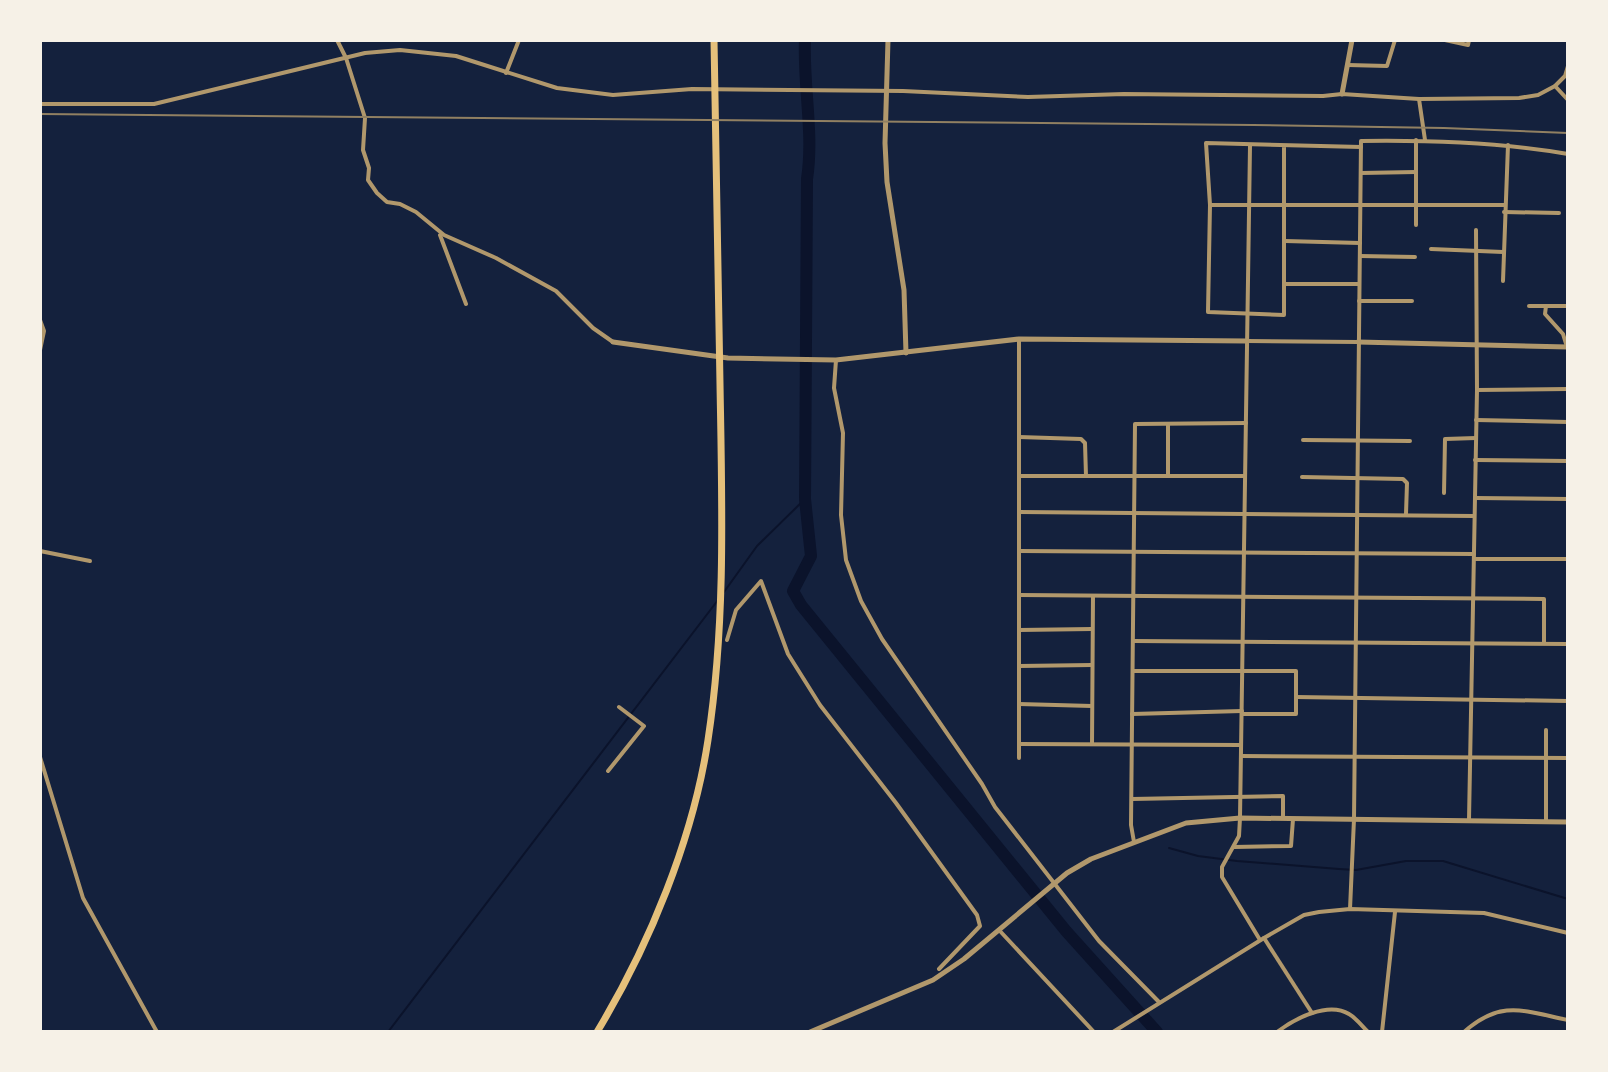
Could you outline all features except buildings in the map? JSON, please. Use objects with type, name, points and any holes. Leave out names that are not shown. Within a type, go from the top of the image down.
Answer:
[{"type":"highway","points":[[597,1032],[629,974],[689,823],[708,744],[717,668],[722,502],[714,40]]},
{"type":"street","points":[[337,40],[365,118],[363,150],[369,168],[368,180],[377,193],[387,202],[416,212],[439,232],[496,258],[556,291],[593,328],[616,343],[687,354],[836,360],[1019,339],[1568,347],[1563,334],[1545,314],[1546,306]]},
{"type":"street","points":[[506,73],[519,40]]},
{"type":"street","points":[[888,40],[885,156],[904,290],[906,353]]},
{"type":"street","points":[[1342,94],[1352,40]]},
{"type":"street","points":[[1347,64],[1387,66],[1395,40]]},
{"type":"street","points":[[1445,40],[1468,45],[1469,40]]},
{"type":"street","points":[[40,104],[154,104],[374,51],[400,50],[456,56],[557,88],[604,94],[692,89],[892,91],[1028,97],[1342,94],[1419,99],[1519,98],[1538,95],[1555,86],[1565,76],[1568,66]]},
{"type":"street","points":[[1555,86],[1568,100]]},
{"type":"street","points":[[1419,99],[1425,140]]},
{"type":"street","points":[[1416,140],[1416,225]]},
{"type":"street","points":[[1350,909],[1354,819],[1361,141],[1425,140],[1508,145],[1568,154]]},
{"type":"street","points":[[1284,146],[1284,315],[1208,312],[1210,205],[1206,143],[1361,147]]},
{"type":"street","points":[[1503,281],[1508,145]]},
{"type":"street","points":[[1250,146],[1240,818],[1239,836],[1222,867],[1222,877],[1313,1014]]},
{"type":"street","points":[[1361,173],[1416,172]]},
{"type":"street","points":[[1210,205],[1504,205]]},
{"type":"street","points":[[1504,212],[1559,213]]},
{"type":"street","points":[[1469,820],[1477,390],[1476,230]]},
{"type":"street","points":[[439,232],[466,304]]},
{"type":"street","points":[[1285,241],[1360,243]]},
{"type":"street","points":[[1431,249],[1445,247],[1475,252],[1503,252]]},
{"type":"street","points":[[1360,256],[1415,257]]},
{"type":"street","points":[[1285,284],[1359,284]]},
{"type":"street","points":[[1359,301],[1412,301]]},
{"type":"street","points":[[1529,306],[1568,306]]},
{"type":"street","points":[[1561,306],[1568,313]]},
{"type":"street","points":[[40,320],[44,331],[40,350]]},
{"type":"street","points":[[1019,339],[1019,758]]},
{"type":"street","points":[[836,360],[834,388],[843,433],[842,538],[846,560],[861,601],[887,647],[995,807],[1099,941],[1157,1004]]},
{"type":"street","points":[[1477,390],[1568,389]]},
{"type":"street","points":[[1476,420],[1568,422]]},
{"type":"street","points":[[1134,842],[1135,424],[1246,423]]},
{"type":"street","points":[[1168,424],[1168,476]]},
{"type":"street","points":[[1019,437],[1081,439],[1085,443],[1086,476]]},
{"type":"street","points":[[1444,493],[1445,439],[1476,438]]},
{"type":"street","points":[[1303,440],[1410,441]]},
{"type":"street","points":[[1475,460],[1568,461]]},
{"type":"street","points":[[1019,476],[1245,476]]},
{"type":"street","points":[[1302,477],[1403,479],[1407,483],[1406,515]]},
{"type":"street","points":[[1475,498],[1568,499]]},
{"type":"street","points":[[1019,512],[1474,516]]},
{"type":"street","points":[[40,551],[90,561]]},
{"type":"street","points":[[1019,551],[1356,553],[1568,559]]},
{"type":"street","points":[[727,640],[736,610],[761,581],[788,654],[820,705],[977,915],[980,926],[939,969]]},
{"type":"street","points":[[1019,595],[1544,599],[1544,643]]},
{"type":"street","points":[[1092,744],[1093,596]]},
{"type":"street","points":[[1019,630],[1092,629]]},
{"type":"street","points":[[1133,641],[1568,644]]},
{"type":"street","points":[[1019,666],[1092,665]]},
{"type":"street","points":[[1132,714],[1296,714],[1296,671],[1133,671]]},
{"type":"street","points":[[1296,697],[1568,701]]},
{"type":"street","points":[[1019,704],[1092,706]]},
{"type":"street","points":[[608,771],[644,726],[619,707]]},
{"type":"street","points":[[1546,730],[1546,822]]},
{"type":"street","points":[[1019,744],[1241,745]]},
{"type":"street","points":[[1241,756],[1568,758]]},
{"type":"street","points":[[40,757],[83,898],[157,1032]]},
{"type":"street","points":[[1132,799],[1283,796],[1283,818]]},
{"type":"street","points":[[810,1032],[933,980],[1079,865],[1186,823],[1240,818],[1568,822]]},
{"type":"street","points":[[1234,847],[1291,846],[1293,819]]},
{"type":"street","points":[[1113,1032],[1304,915],[1350,909],[1484,913],[1568,933]]},
{"type":"street","points":[[1382,1032],[1395,912]]},
{"type":"street","points":[[999,930],[1094,1032]]},
{"type":"street","points":[[1278,1032],[1301,1017],[1338,1009],[1349,1014],[1368,1032]]},
{"type":"street","points":[[1464,1032],[1479,1018],[1498,1010],[1521,1010],[1568,1020]]},
{"type":"waterway","points":[[805,40],[809,144],[805,499],[811,556],[793,591],[801,605],[1066,931],[1157,1032]]},
{"type":"waterway","points":[[724,592],[757,546],[805,499]]},
{"type":"waterway","points":[[388,1032],[718,600]]},
{"type":"waterway","points":[[1169,848],[1198,856],[1237,861],[1356,870],[1406,861],[1443,861],[1568,899]]},
{"type":"railway","points":[[40,114],[1253,125],[1568,133]]}]
